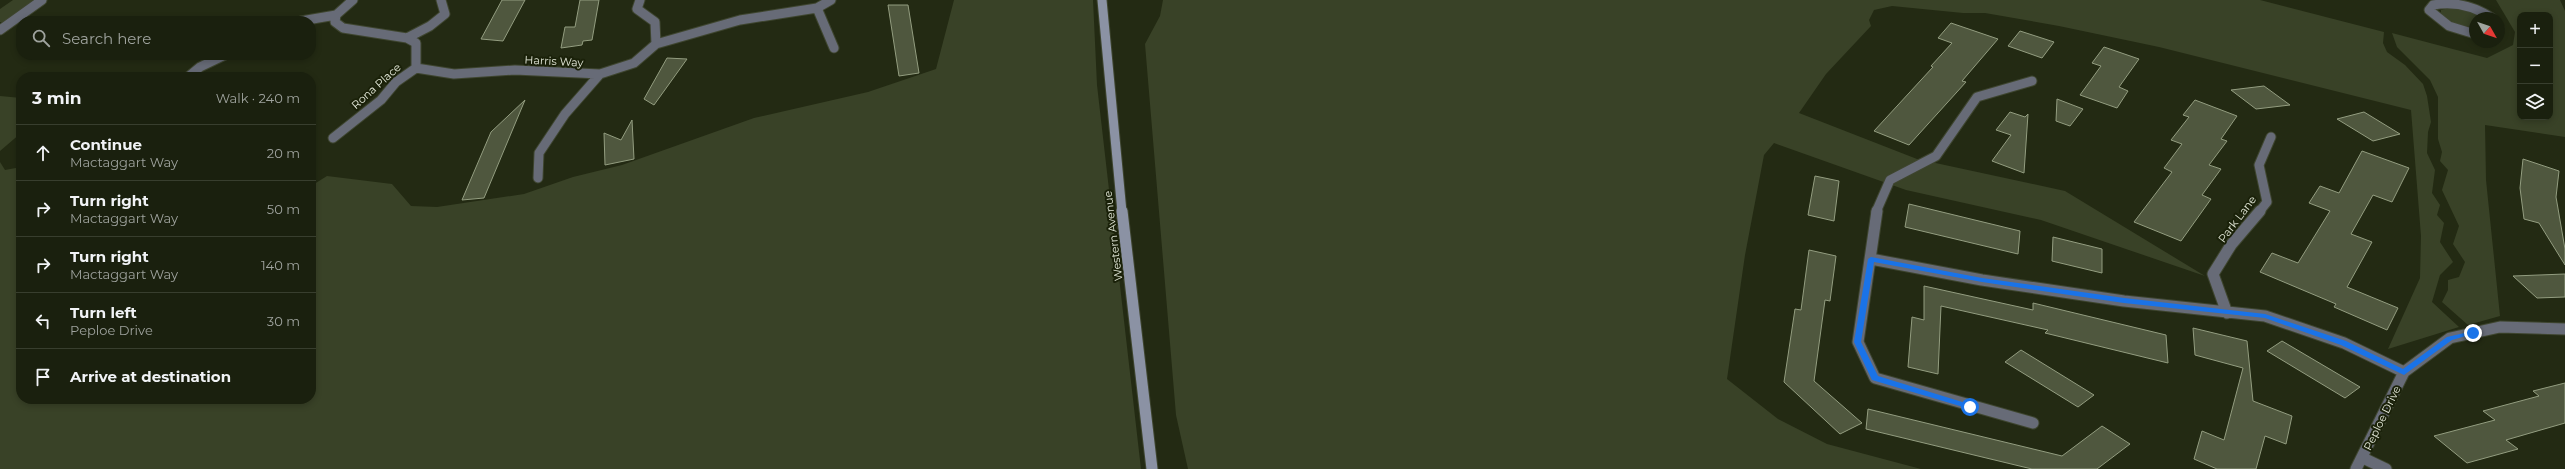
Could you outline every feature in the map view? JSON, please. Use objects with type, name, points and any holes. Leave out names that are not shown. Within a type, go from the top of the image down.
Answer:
[{"type":"main road","name":"Western Avenue","points":[[1102,0],[1112,121],[1152,469]]},
{"type":"street","points":[[20,16],[42,0]]},
{"type":"street","points":[[316,18],[336,14],[353,0]]},
{"type":"street","points":[[407,38],[430,26],[444,14],[441,0]]},
{"type":"street","points":[[640,0],[637,9],[655,22],[656,44]]},
{"type":"street","points":[[830,0],[817,8],[834,48]]},
{"type":"street","points":[[2469,32],[2440,22],[2428,10],[2440,1],[2459,4],[2484,12]]},
{"type":"street","name":"Harris Way","points":[[416,68],[454,74],[515,70],[600,74],[634,63],[656,44],[740,20],[817,8]]},
{"type":"street","points":[[336,14],[335,22],[343,28],[407,38],[416,43],[416,68]]},
{"type":"street","points":[[0,30],[16,19]]},
{"type":"street","points":[[195,72],[215,60]]},
{"type":"street","name":"Rona Place","points":[[333,138],[381,100],[396,82],[416,68]]},
{"type":"street","points":[[538,178],[539,153],[565,114],[600,74]]},
{"type":"street","points":[[2032,81],[1977,97],[1936,156],[1890,180],[1877,208],[1871,259],[1858,342],[1875,378],[2033,423]]},
{"type":"street","name":"Park Lane","points":[[2227,313],[2213,274],[2231,245],[2267,202],[2259,165],[2270,137]]},
{"type":"street","points":[[1871,259],[1990,281],[2227,313],[2265,316],[2344,343],[2404,372]]},
{"type":"street","name":"Peploe Drive","points":[[2356,469],[2404,372],[2450,338],[2500,327],[2565,329]]},
{"type":"street","points":[[2362,458],[2386,469]]},
{"type":"green space","points":[[13,0],[42,0],[19,16],[16,16],[16,18],[10,22],[0,22],[0,9]]},
{"type":"green space","points":[[954,0],[1093,0],[1097,85],[1141,469],[0,469],[0,162],[5,170],[16,168],[16,404],[316,404],[316,183],[327,176],[392,184],[411,206],[437,207],[524,194],[573,177],[622,165],[754,118],[868,92],[936,69]]},
{"type":"green space","points":[[1163,0],[2260,0],[2384,32],[2383,43],[2387,52],[2405,65],[2423,84],[2427,96],[2431,122],[2428,132],[2427,153],[2435,170],[2432,193],[2440,205],[2437,215],[2444,223],[2440,242],[2453,262],[2440,275],[2432,302],[2459,327],[2388,349],[2420,278],[2421,236],[2411,110],[2159,47],[2059,26],[1985,13],[1963,13],[1892,6],[1874,10],[1869,20],[1871,26],[1826,74],[1799,113],[1917,159],[2065,191],[2205,276],[2041,220],[1906,190],[1774,143],[1764,155],[1745,255],[1727,379],[1778,419],[1827,444],[1921,469],[1188,469],[1176,415],[1145,44],[1160,16]]},
{"type":"green space","points":[[2496,0],[2560,0],[2565,11],[2565,137],[2485,125],[2486,180],[2500,316],[2468,325],[2442,302],[2448,290],[2448,280],[2459,277],[2465,262],[2453,244],[2459,226],[2442,190],[2448,170],[2440,161],[2442,152],[2438,139],[2438,97],[2430,80],[2397,47],[2392,33],[2487,58],[2513,45],[2515,32],[2505,15],[2505,12],[2503,12]]},
{"type":"green space","points":[[2449,8],[2471,12],[2469,12],[2469,26],[2456,24],[2448,20],[2441,13],[2441,10]]},
{"type":"green space","points":[[0,96],[16,98],[16,137],[0,151]]},
{"type":"building","points":[[502,0],[525,0],[503,41],[481,39]]},
{"type":"building","points":[[580,0],[599,0],[592,40],[583,41],[582,45],[561,48],[565,27],[575,27]]},
{"type":"building","points":[[888,5],[908,5],[919,73],[899,76]]},
{"type":"building","points":[[1951,23],[1998,39],[1962,81],[1966,82],[1909,145],[1874,131],[1933,67],[1931,66],[1952,43],[1938,38]]},
{"type":"building","points":[[2020,31],[2054,42],[2042,58],[2008,46]]},
{"type":"building","points":[[2104,47],[2139,59],[2119,87],[2128,91],[2117,108],[2080,95],[2101,66],[2092,63]]},
{"type":"building","points":[[667,58],[687,59],[654,105],[644,99]]},
{"type":"building","points":[[2264,86],[2290,105],[2256,109],[2231,90]]},
{"type":"building","points":[[2057,99],[2083,109],[2070,126],[2056,121]]},
{"type":"building","points":[[525,100],[484,198],[462,200],[491,132]]},
{"type":"building","points":[[2195,100],[2237,116],[2221,139],[2227,141],[2209,165],[2221,169],[2202,195],[2211,199],[2181,241],[2134,222],[2172,172],[2164,168],[2182,144],[2171,140],[2189,117],[2183,115]]},
{"type":"building","points":[[2010,112],[2025,117],[2028,114],[2024,173],[1992,161],[2011,135],[1996,130]]},
{"type":"building","points":[[2364,112],[2400,134],[2373,141],[2337,119]]},
{"type":"building","points":[[632,120],[634,159],[605,165],[604,133],[621,140]]},
{"type":"building","points":[[2362,151],[2409,168],[2392,202],[2373,195],[2351,234],[2372,242],[2347,287],[2398,308],[2387,330],[2334,307],[2336,304],[2260,272],[2272,253],[2298,263],[2330,211],[2309,203],[2320,186],[2339,193]]},
{"type":"building","points":[[2523,159],[2559,171],[2556,197],[2565,249],[2565,265],[2539,223],[2524,219],[2520,188]]},
{"type":"building","points":[[1815,176],[1839,181],[1834,221],[1808,215]]},
{"type":"building","points":[[1909,204],[2020,231],[2018,254],[1905,227]]},
{"type":"building","points":[[2053,237],[2102,249],[2102,273],[2052,261]]},
{"type":"building","points":[[1809,250],[1836,256],[1830,301],[1825,300],[1814,381],[1862,423],[1840,434],[1784,382],[1795,309],[1801,310]]},
{"type":"building","points":[[2565,274],[2565,297],[2537,298],[2513,276]]},
{"type":"building","points":[[1924,286],[2033,310],[2033,303],[2166,335],[2168,363],[2045,333],[2048,330],[1941,306],[1938,374],[1908,367],[1912,317],[1924,320]]},
{"type":"building","points":[[2193,328],[2247,341],[2253,401],[2292,416],[2286,444],[2265,436],[2256,469],[2217,469],[2194,459],[2202,431],[2224,440],[2243,368],[2195,355]]},
{"type":"building","points":[[2282,341],[2360,387],[2345,398],[2267,351]]},
{"type":"building","points":[[2021,350],[2094,395],[2078,407],[2005,362]]},
{"type":"building","points":[[2565,383],[2565,423],[2506,440],[2518,449],[2467,463],[2434,436],[2495,420],[2483,411],[2539,396],[2533,391]]},
{"type":"building","points":[[1868,409],[2062,456],[2102,426],[2130,444],[2097,469],[2032,469],[1866,429]]},
{"type":"route","points":[[1970,407],[1875,378],[1858,342],[1871,259],[1982,280],[2124,301],[2204,311],[2265,316],[2344,343],[2404,372],[2450,338],[2473,333]]}]
